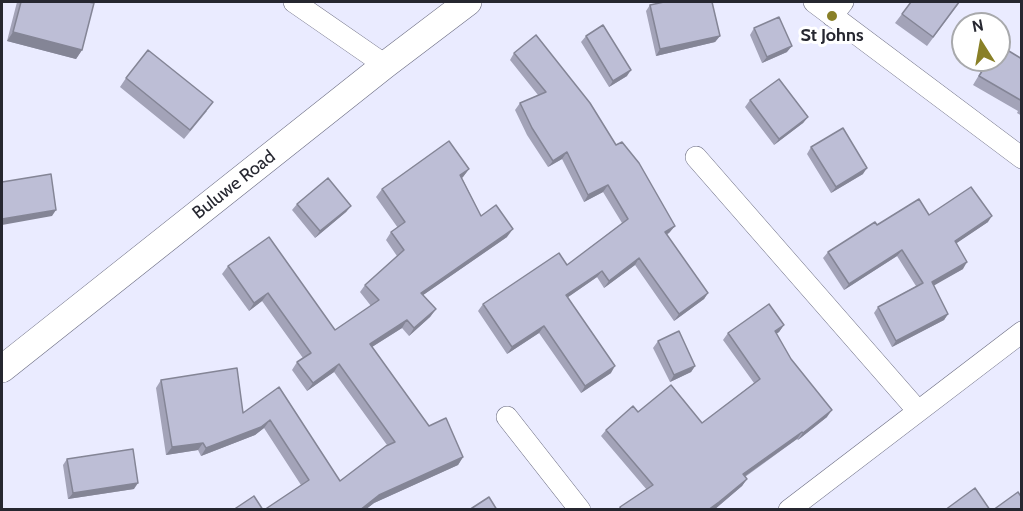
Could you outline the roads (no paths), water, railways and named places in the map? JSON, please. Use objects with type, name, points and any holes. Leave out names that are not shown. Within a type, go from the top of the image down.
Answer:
[{"type":"street","points":[[294,2],[385,65]]},
{"type":"street","name":"Buluwe Road","points":[[2,369],[385,65],[468,2]]},
{"type":"street","points":[[814,2],[838,9],[1022,158]]},
{"type":"street","points":[[696,158],[918,411]]},
{"type":"street","points":[[789,510],[1022,332]]},
{"type":"street","points":[[507,417],[580,510]]},
{"type":"place","name":"St Johns","points":[[832,16]]}]
